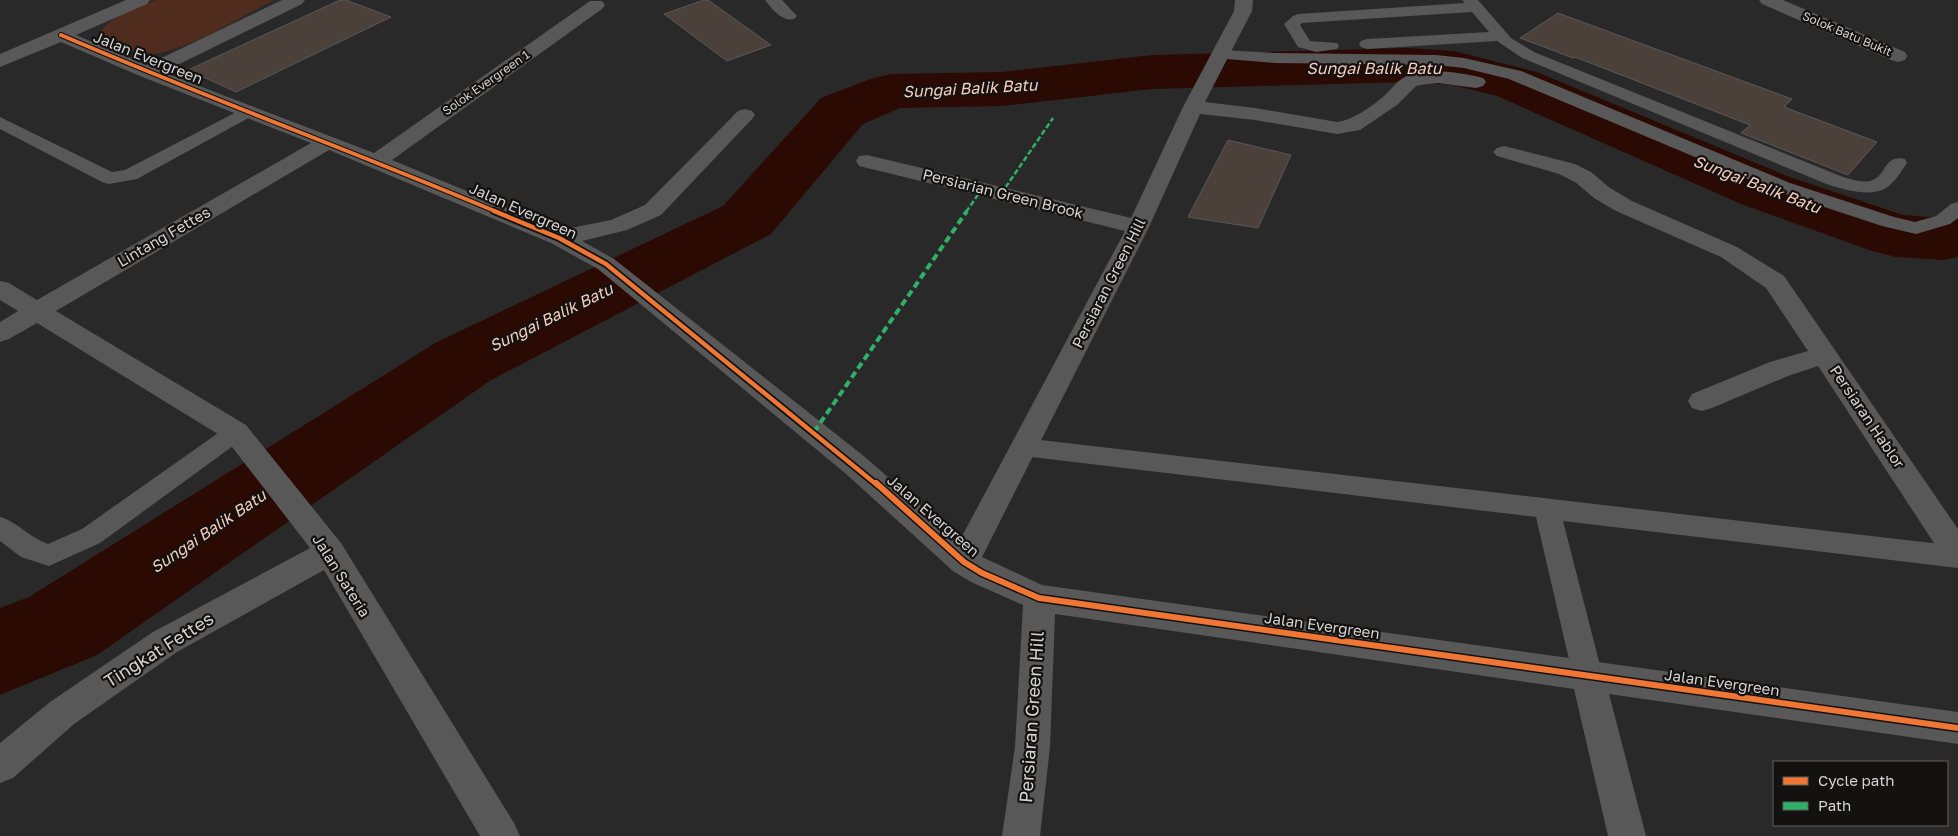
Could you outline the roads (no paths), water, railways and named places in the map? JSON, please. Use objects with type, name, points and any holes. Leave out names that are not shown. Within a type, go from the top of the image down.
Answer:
[{"type":"street","points":[[0,61],[141,0]]},
{"type":"street","points":[[147,72],[296,0]]},
{"type":"street","name":"Persiaran Green Hill","points":[[964,562],[1138,227],[1197,100],[1243,11],[1244,0]]},
{"type":"street","name":"Solok Batu Bukit","points":[[1768,0],[1898,56]]},
{"type":"street","name":"Solok Evergreen 1","points":[[376,161],[596,6]]},
{"type":"street","name":"Jalan Evergreen","points":[[61,36],[147,72],[376,161],[559,238],[606,264],[855,465],[964,562],[982,573],[1039,598],[1958,728]]},
{"type":"street","points":[[1197,100],[1254,114],[1337,128],[1353,126],[1390,101],[1408,82],[1417,79],[1438,76],[1476,82]]},
{"type":"street","points":[[559,238],[628,223],[653,210],[745,115]]},
{"type":"street","name":"Lintang Fettes","points":[[0,333],[328,142]]},
{"type":"street","name":"Persiaran Hablor","points":[[1504,152],[1568,169],[1583,177],[1624,206],[1729,252],[1775,282],[1826,355],[1958,555]]},
{"type":"street","name":"Persiarian Green Brook","points":[[867,161],[1138,227]]},
{"type":"street","name":"Jalan Sateria","points":[[0,289],[236,432],[330,552],[501,836]]},
{"type":"street","points":[[1702,401],[1779,368],[1826,355]]},
{"type":"street","name":"Tingkat Fettes","points":[[0,766],[62,713],[165,642],[330,552]]},
{"type":"street","name":"Persiaran Green Hill","points":[[1021,836],[1025,815],[1036,695],[1039,598]]},
{"type":"street","points":[[1588,677],[1627,836]]},
{"type":"lane","points":[[773,0],[789,16]]},
{"type":"lane","points":[[1502,36],[1316,47],[1304,44],[1292,24],[1298,19],[1473,3],[1514,48],[1528,55],[1851,185],[1866,186],[1882,183],[1898,163]]},
{"type":"lane","points":[[1219,60],[1275,58],[1436,60],[1464,63],[1515,75],[1783,187],[1889,222],[1916,228],[1942,220],[1958,208]]},
{"type":"lane","points":[[0,122],[109,178],[121,177],[248,111]]},
{"type":"lane","points":[[0,527],[30,549],[49,555],[91,536],[236,432]]},
{"type":"lane","points":[[1023,447],[1958,555]]},
{"type":"lane","points":[[1547,508],[1588,677]]},
{"type":"waterway","name":"Sungai Balik Batu","points":[[0,652],[63,626],[464,361],[747,220],[842,111],[891,91],[1002,89],[1152,72],[1408,65],[1454,68],[1517,84],[1764,190],[1896,236],[1943,239],[1958,236]]}]
